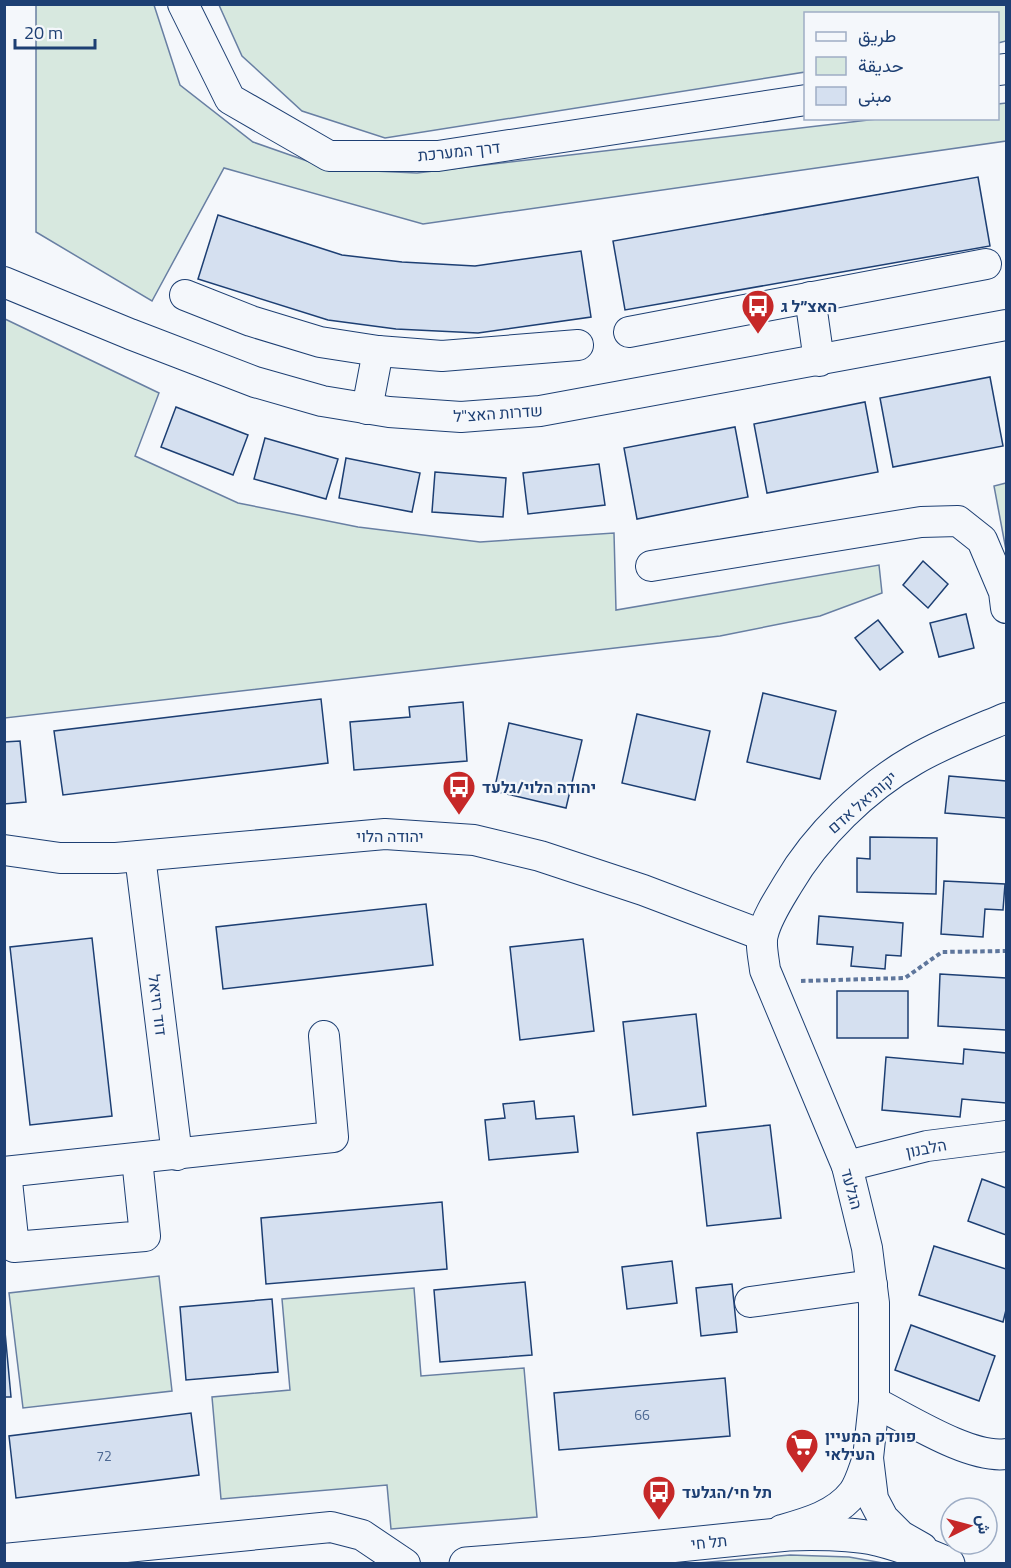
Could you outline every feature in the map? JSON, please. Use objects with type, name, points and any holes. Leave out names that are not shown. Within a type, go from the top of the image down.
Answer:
[{"type":"highway","name":"תל חי","points":[[466,1563],[818,1533],[877,1539],[948,1563]]},
{"type":"highway","points":[[552,1563],[591,1554]]},
{"type":"street","name":"דרך המערכת","points":[[183,4],[230,99],[329,156],[438,156],[804,100]]},
{"type":"street","points":[[629,332],[986,264]]},
{"type":"street","name":"שדרות האצ\"ל","points":[[4,282],[255,382],[322,401],[367,409],[461,417],[540,411],[1006,325]]},
{"type":"street","points":[[185,294],[251,321],[320,342],[378,351],[442,356],[578,345]]},
{"type":"street","points":[[810,297],[819,361]]},
{"type":"street","points":[[367,409],[378,351]]},
{"type":"street","points":[[651,566],[921,522],[958,521],[982,540],[1004,592],[1006,608]]},
{"type":"street","name":"יקותיאל אדם","points":[[762,935],[777,902],[798,867],[833,823],[868,792],[913,760],[1006,718]]},
{"type":"street","name":"יהודה הלוי","points":[[4,850],[60,858],[116,858],[385,834],[474,840],[540,856],[643,890],[762,935]]},
{"type":"street","name":"דוד רזיאל","points":[[140,856],[177,1155]]},
{"type":"street","name":"הגלעד","points":[[762,935],[765,970],[847,1166],[867,1248],[874,1315],[874,1402],[868,1458]]},
{"type":"street","points":[[136,1159],[145,1236],[14,1247],[5,1172],[333,1137],[324,1036]]},
{"type":"street","name":"הלבנון","points":[[847,1166],[927,1146],[1006,1136]]},
{"type":"street","points":[[750,1302],[872,1285]]},
{"type":"street","points":[[874,1402],[968,1450],[998,1455],[1006,1454]]},
{"type":"street","points":[[758,1537],[815,1521],[836,1509],[854,1493],[868,1458]]},
{"type":"street","points":[[868,1458],[873,1499],[883,1518],[901,1536],[948,1563]]},
{"type":"street","points":[[4,1559],[331,1527],[362,1535],[405,1563]]},
{"type":"path","points":[[770,982],[905,978],[942,952],[1006,951]]},
{"type":"green space","points":[[1006,4],[1006,41],[999,43],[999,12],[804,12],[804,72],[385,138],[302,111],[242,56],[219,5]]},
{"type":"green space","points":[[36,5],[154,5],[180,85],[253,142],[330,169],[417,173],[868,120],[999,120],[999,104],[1006,103],[1006,141],[423,224],[224,168],[152,301],[36,232]]},
{"type":"green space","points":[[5,319],[159,393],[135,456],[238,503],[358,527],[480,542],[614,533],[616,610],[879,565],[882,593],[820,616],[720,636],[5,718]]},
{"type":"green space","points":[[1006,483],[1006,550],[994,486]]},
{"type":"green space","points":[[159,1276],[172,1391],[23,1408],[9,1293]]},
{"type":"green space","points":[[414,1288],[421,1376],[524,1368],[537,1517],[391,1529],[387,1485],[221,1499],[212,1397],[290,1390],[282,1299]]},
{"type":"green space","points":[[790,1555],[849,1557],[883,1563],[698,1563]]},
{"type":"building","points":[[978,177],[990,246],[625,310],[613,241]]},
{"type":"building","points":[[218,215],[342,255],[402,262],[475,266],[581,251],[591,317],[478,333],[396,329],[328,320],[198,279]]},
{"type":"building","points":[[990,377],[1003,446],[893,467],[880,398]]},
{"type":"building","points":[[865,402],[878,472],[767,493],[754,424]]},
{"type":"building","points":[[176,407],[248,435],[233,475],[161,447]]},
{"type":"building","points":[[735,427],[748,497],[637,519],[624,448]]},
{"type":"building","points":[[265,438],[338,459],[326,499],[254,479]]},
{"type":"building","points":[[346,458],[420,473],[412,512],[339,498]]},
{"type":"building","points":[[599,464],[605,505],[528,514],[523,473]]},
{"type":"building","points":[[435,472],[506,478],[503,517],[432,512]]},
{"type":"building","points":[[923,561],[948,584],[928,608],[903,585]]},
{"type":"building","points":[[966,614],[974,648],[939,657],[930,623]]},
{"type":"building","points":[[878,620],[903,652],[880,670],[855,638]]},
{"type":"building","points":[[763,693],[836,711],[820,779],[747,762]]},
{"type":"building","points":[[321,699],[328,763],[63,795],[54,731]]},
{"type":"building","points":[[463,702],[467,761],[354,770],[350,722],[410,717],[409,707]]},
{"type":"building","points":[[637,714],[710,731],[695,800],[622,783]]},
{"type":"building","points":[[509,723],[582,740],[566,808],[494,791]]},
{"type":"building","points":[[20,741],[26,802],[4,804],[4,742]]},
{"type":"building","points":[[949,776],[1006,781],[1006,818],[945,813]]},
{"type":"building","points":[[870,837],[937,838],[936,894],[857,892],[857,858],[870,859]]},
{"type":"building","points":[[944,881],[1005,884],[1003,910],[985,909],[983,937],[941,934]]},
{"type":"building","points":[[426,904],[433,965],[223,989],[216,927]]},
{"type":"building","points":[[819,916],[903,923],[901,956],[886,955],[885,969],[851,966],[853,947],[817,944]]},
{"type":"building","points":[[92,938],[112,1116],[30,1125],[10,947]]},
{"type":"building","points":[[583,939],[594,1031],[520,1040],[510,947]]},
{"type":"building","points":[[940,974],[1006,978],[1006,1030],[938,1026]]},
{"type":"building","points":[[837,991],[908,991],[908,1038],[837,1038]]},
{"type":"building","points":[[696,1014],[706,1106],[633,1115],[623,1022]]},
{"type":"building","points":[[964,1049],[1006,1053],[1006,1103],[962,1099],[960,1117],[882,1110],[886,1057],[963,1064]]},
{"type":"building","points":[[534,1101],[536,1119],[574,1116],[578,1152],[489,1160],[485,1120],[505,1118],[503,1104]]},
{"type":"building","points":[[770,1125],[781,1218],[707,1226],[697,1133]]},
{"type":"building","points":[[982,1179],[1006,1188],[1006,1235],[968,1221]]},
{"type":"building","points":[[442,1202],[447,1269],[266,1284],[261,1218]]},
{"type":"building","points":[[934,1246],[1006,1269],[1006,1310],[1003,1322],[919,1295]]},
{"type":"building","points":[[672,1261],[677,1303],[627,1309],[622,1267]]},
{"type":"building","points":[[525,1282],[532,1355],[440,1362],[434,1290]]},
{"type":"building","points":[[732,1284],[737,1332],[701,1336],[696,1288]]},
{"type":"building","points":[[272,1299],[278,1372],[186,1380],[180,1307]]},
{"type":"building","points":[[4,1321],[11,1397],[4,1397]]},
{"type":"building","points":[[911,1325],[995,1356],[979,1401],[895,1370]]},
{"type":"building","points":[[725,1378],[730,1436],[559,1450],[554,1393]]},
{"type":"building","points":[[191,1413],[199,1475],[16,1498],[9,1436]]},
{"type":"place","name":"האצ״ל ג","points":[[758,335]]},
{"type":"place","name":"יהודה הלוי/גלעד","points":[[459,816]]},
{"type":"place","name":"פונדק המעיין העילאי","points":[[802,1474]]},
{"type":"place","name":"תל חי/הגלעד","points":[[659,1521]]}]
